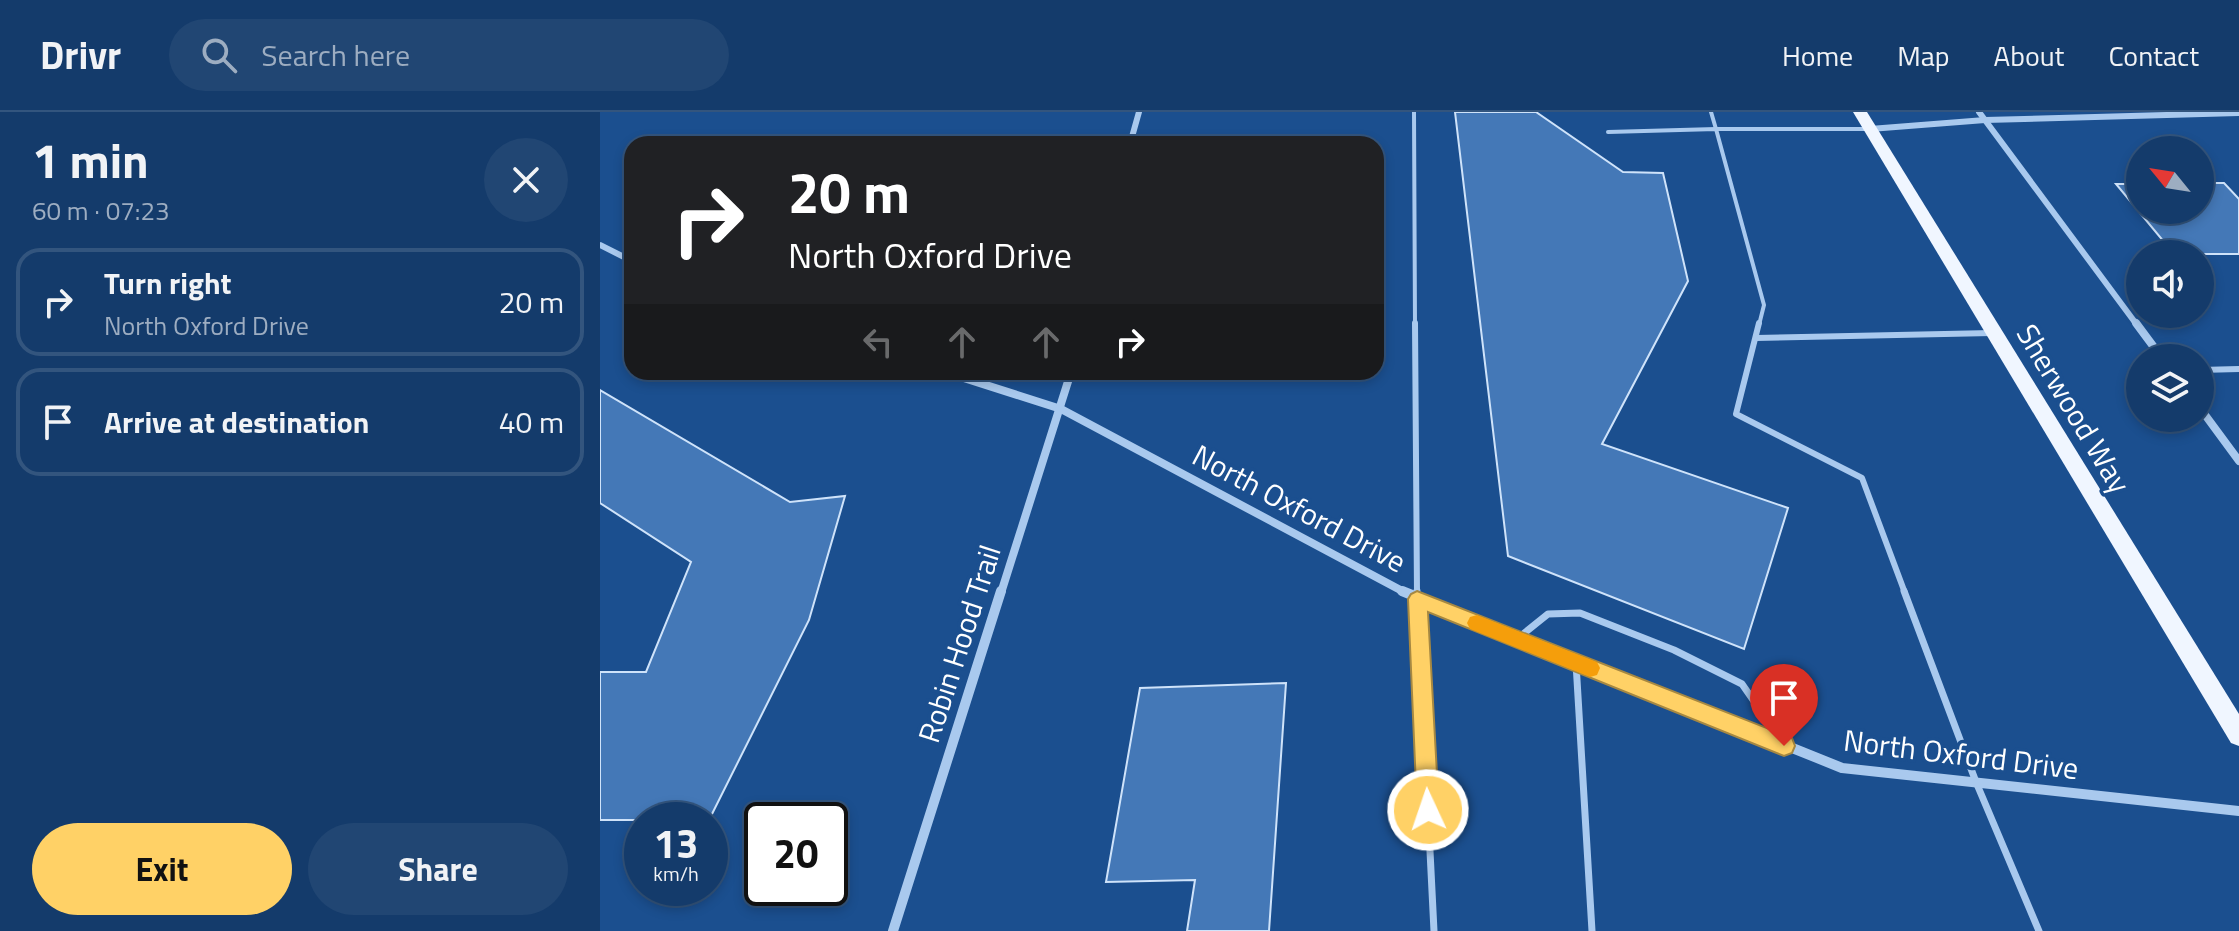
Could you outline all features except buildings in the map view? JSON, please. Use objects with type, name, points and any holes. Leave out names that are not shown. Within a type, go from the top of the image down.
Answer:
[{"type":"main road","name":"Sherwood Way","points":[[1865,120],[2239,735]]},
{"type":"street","points":[[1132,136],[1139,112]]},
{"type":"street","points":[[1979,112],[2152,344]]},
{"type":"street","points":[[1865,120],[2239,113]]},
{"type":"street","points":[[600,245],[624,257]]},
{"type":"street","name":"North Oxford Drive","points":[[970,380],[1061,409],[1417,599],[1842,768],[2239,811]]},
{"type":"street","name":"Robin Hood Trail","points":[[893,931],[1069,380]]},
{"type":"street","points":[[2214,427],[2239,461]]},
{"type":"lane","points":[[1414,112],[1417,599],[1434,931]]},
{"type":"lane","points":[[1711,112],[1764,305],[1736,414],[1862,478],[1976,782],[2039,931]]},
{"type":"lane","points":[[1608,132],[1865,120]]},
{"type":"lane","points":[[1756,338],[1994,333]]},
{"type":"lane","points":[[2214,370],[2239,369]]},
{"type":"lane","points":[[1517,639],[1548,614],[1580,613],[1674,650],[1742,684],[1784,746]]},
{"type":"lane","points":[[1576,663],[1592,931]]},
{"type":"slow traffic","points":[[1477,623],[1590,668]]},
{"type":"route","points":[[1428,810],[1417,599],[1784,746]]}]
